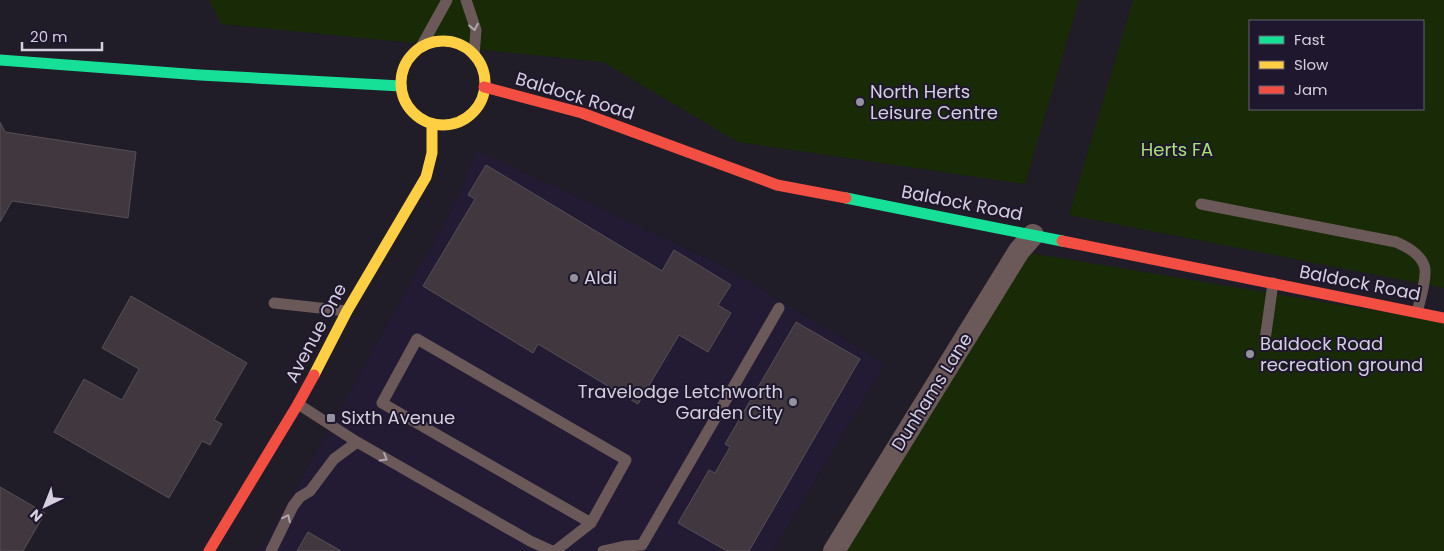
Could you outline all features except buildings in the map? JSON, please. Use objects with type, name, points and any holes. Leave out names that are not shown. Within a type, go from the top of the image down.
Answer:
[{"type":"main road","points":[[435,42],[449,42],[462,46],[474,55],[480,65],[484,76],[481,101],[472,113],[460,121],[446,125],[432,124],[420,119],[410,110],[404,99],[401,86],[402,71],[410,57],[421,47],[435,42]]},
{"type":"main road","points":[[0,60],[173,74],[312,83],[401,86]]},
{"type":"main road","name":"Baldock Road","points":[[484,87],[582,113],[777,185],[1444,318]]},
{"type":"main road","name":"Avenue One","points":[[209,551],[298,404],[346,311],[426,177],[432,153],[432,124]]},
{"type":"street","name":"Dunhams Lane","points":[[834,551],[1019,251],[1033,235]]},
{"type":"lane","points":[[421,47],[447,0]]},
{"type":"lane","points":[[466,0],[476,30],[474,55]]},
{"type":"lane","points":[[1201,204],[1396,242],[1412,250],[1424,265],[1425,273],[1418,312]]},
{"type":"lane","points":[[1265,340],[1273,283]]},
{"type":"lane","points":[[274,303],[346,311]]},
{"type":"lane","points":[[603,551],[624,546],[647,548],[779,308]]},
{"type":"lane","points":[[298,404],[528,546],[553,551],[590,523],[626,460],[417,339],[382,403],[590,523]]},
{"type":"lane","points":[[271,551],[293,506],[310,491],[334,459],[357,442]]},
{"type":"shaded area","points":[[478,151],[721,265],[885,364],[773,551],[261,551],[450,213]]},
{"type":"green space","name":"North Herts Leisure Centre","points":[[209,0],[1079,0],[1025,184],[738,142],[603,62],[221,24]]},
{"type":"green space","name":"Herts FA","points":[[1133,0],[1444,0],[1444,288],[1069,215]]},
{"type":"green space","points":[[1019,251],[1444,322],[1444,551],[834,551]]},
{"type":"traffic: fast","points":[[0,60],[200,75],[401,86]]},
{"type":"traffic: fast","points":[[846,198],[1062,241]]},
{"type":"traffic: slow","points":[[443,41],[466,48],[478,60],[485,83],[478,106],[466,118],[443,125],[420,118],[408,106],[401,83],[408,60],[420,48],[443,41]]},
{"type":"traffic: slow","points":[[314,375],[347,311],[426,177],[432,153],[432,124]]},
{"type":"traffic: jam","points":[[484,87],[582,113],[777,185],[846,198]]},
{"type":"traffic: jam","points":[[1062,241],[1444,318]]},
{"type":"traffic: jam","points":[[209,551],[314,375]]},
{"type":"place","name":"North Herts Leisure Centre","points":[[860,102]]},
{"type":"place","name":"Aldi","points":[[574,278]]},
{"type":"place","name":"Baldock Road recreation ground","points":[[1250,354]]},
{"type":"place","name":"Travelodge Letchworth Garden City","points":[[793,402]]},
{"type":"place","name":"Sixth Avenue","points":[[331,418]]}]
